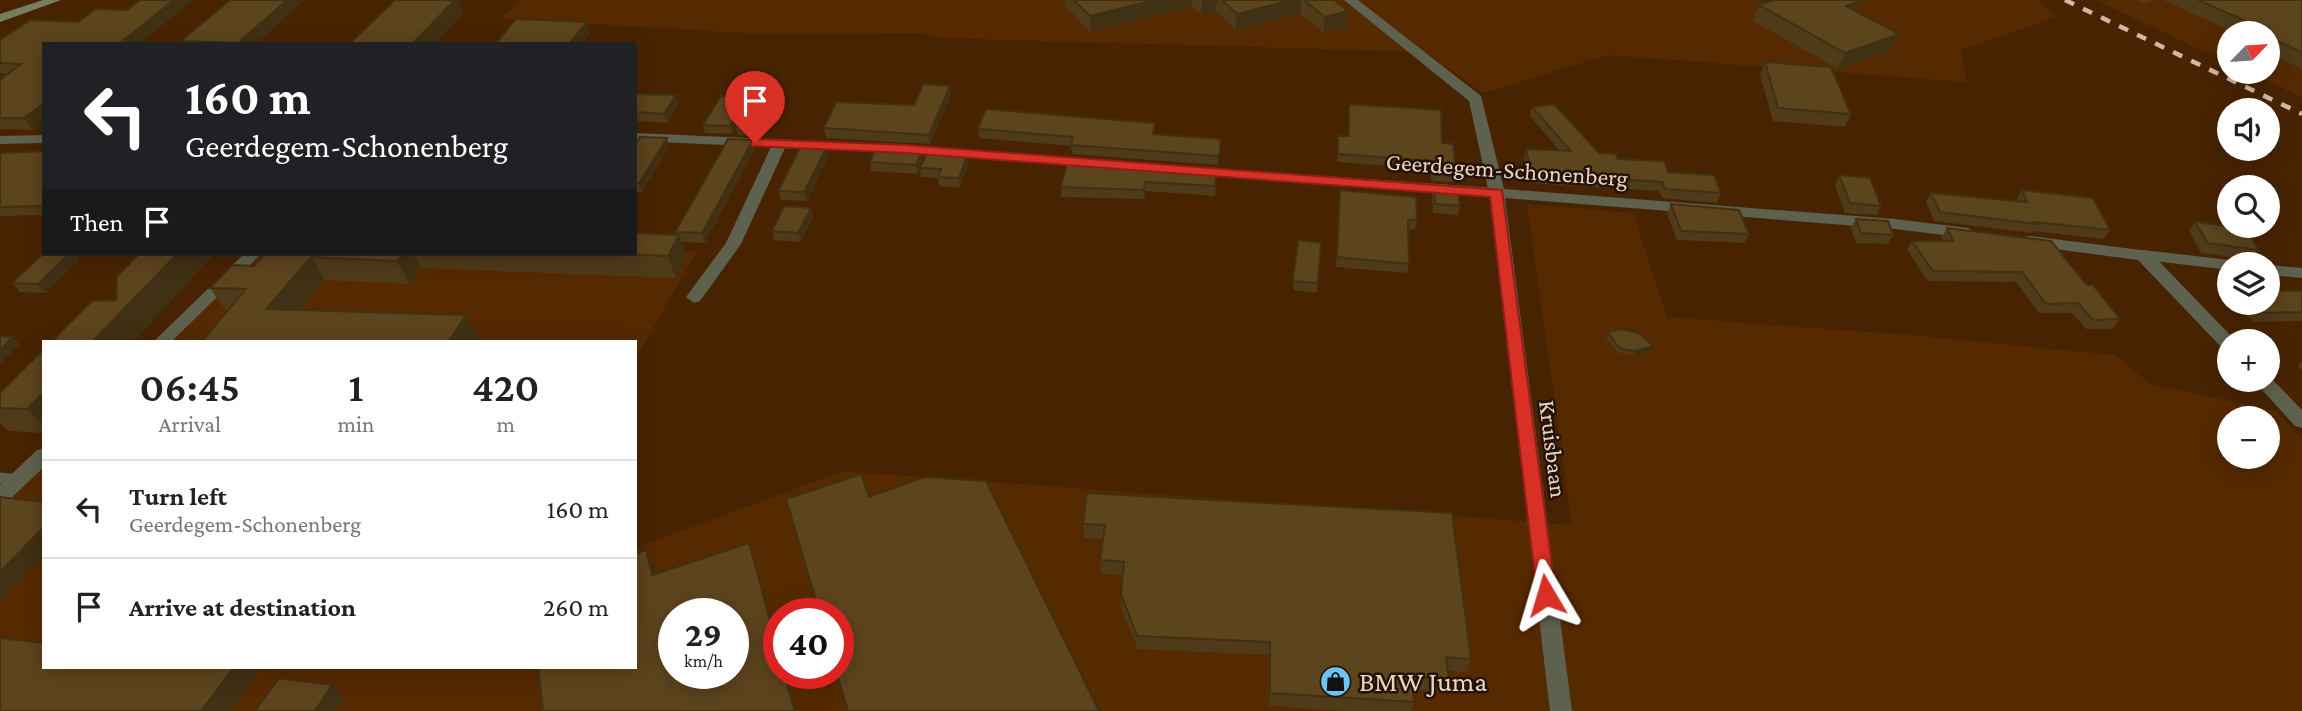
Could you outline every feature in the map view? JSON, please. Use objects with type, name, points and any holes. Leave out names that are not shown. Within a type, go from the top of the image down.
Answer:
[{"type":"main road","points":[[0,18],[55,0]]},
{"type":"street","name":"Kruisbaan","points":[[1350,0],[1476,99],[1497,193],[1561,711]]},
{"type":"street","points":[[637,137],[906,149],[1099,164]]},
{"type":"street","points":[[0,140],[42,139]]},
{"type":"street","points":[[694,297],[733,244],[780,144]]},
{"type":"street","name":"Geerdegem-Schonenberg","points":[[1181,170],[1895,224],[1990,236]]},
{"type":"street","points":[[2017,239],[2217,264]]},
{"type":"street","points":[[2143,255],[2217,332]]},
{"type":"street","points":[[163,340],[251,256]]},
{"type":"street","points":[[2280,271],[2302,273]]},
{"type":"street","points":[[2274,392],[2302,421]]},
{"type":"street","points":[[0,497],[9,479],[42,456]]},
{"type":"shaded area","points":[[522,0],[2038,0],[2056,17],[1961,50],[1966,82],[1608,55],[1483,93],[1425,52],[942,38],[921,33],[761,34],[501,18]]},
{"type":"shaded area","points":[[2095,0],[2302,0],[2302,97],[2274,84],[2280,84],[2280,21],[2217,21],[2217,57]]},
{"type":"shaded area","points":[[1527,204],[1633,213],[1667,317],[1909,335],[2115,355],[2150,384],[2253,406],[2217,406],[2217,469],[2280,469],[2280,415],[2302,439],[2302,711],[0,711],[0,476],[29,478],[42,465],[42,669],[637,669],[637,547],[843,471],[1572,525]]},
{"type":"shaded area","points":[[637,248],[697,251],[637,356],[637,340],[165,340],[248,256],[637,256]]},
{"type":"building","points":[[140,0],[174,0],[122,42],[42,42],[42,104],[24,118],[0,118],[0,80],[21,64],[0,63],[0,40],[30,20],[78,22],[96,9],[127,10]]},
{"type":"building","points":[[230,0],[287,0],[239,42],[181,41]]},
{"type":"building","points":[[395,0],[455,0],[414,42],[351,42]]},
{"type":"building","points":[[1074,0],[1155,0],[1090,16]]},
{"type":"building","points":[[1222,0],[1291,0],[1237,14]]},
{"type":"building","points":[[1304,0],[1334,0],[1348,11],[1325,17]]},
{"type":"building","points":[[1774,0],[1859,0],[1861,1],[1846,6],[1899,34],[1845,53],[1759,5]]},
{"type":"building","points":[[2198,0],[2302,0],[2302,52],[2280,42],[2280,21],[2245,21]]},
{"type":"building","points":[[516,19],[587,22],[571,42],[497,42]]},
{"type":"building","points":[[1765,62],[1831,67],[1851,114],[1778,108]]},
{"type":"building","points":[[923,84],[950,86],[929,135],[824,128],[836,102],[914,105]]},
{"type":"building","points":[[637,94],[676,95],[664,114],[637,112]]},
{"type":"building","points":[[721,96],[745,97],[730,126],[703,125]]},
{"type":"building","points":[[1349,104],[1441,110],[1442,143],[1453,144],[1456,174],[1433,172],[1432,161],[1338,154],[1338,136],[1349,136]]},
{"type":"building","points":[[1554,104],[1599,153],[1616,154],[1617,159],[1664,161],[1668,172],[1714,175],[1721,193],[1665,189],[1662,182],[1531,173],[1526,149],[1571,151],[1532,107]]},
{"type":"building","points":[[986,109],[1155,123],[1153,134],[1221,139],[1219,156],[1071,145],[1073,137],[978,129]]},
{"type":"building","points":[[744,110],[769,111],[760,127],[735,126]]},
{"type":"building","points":[[640,137],[667,138],[639,183],[637,183],[637,142]]},
{"type":"building","points":[[728,139],[753,140],[702,233],[675,232]]},
{"type":"building","points":[[877,145],[924,148],[916,165],[870,162]]},
{"type":"building","points":[[801,146],[826,148],[804,192],[778,191]]},
{"type":"building","points":[[928,150],[968,153],[959,178],[938,177],[941,169],[920,168]]},
{"type":"building","points":[[42,151],[42,206],[0,207],[0,153]]},
{"type":"building","points":[[1068,159],[1217,170],[1215,186],[1145,182],[1144,190],[1061,187]]},
{"type":"building","points":[[1839,175],[1870,178],[1881,206],[1850,203]]},
{"type":"building","points":[[1434,186],[1458,188],[1460,206],[1435,204]]},
{"type":"building","points":[[1340,190],[1416,197],[1417,220],[1408,220],[1409,264],[1337,257]]},
{"type":"building","points":[[2022,190],[2093,198],[2110,230],[1940,212],[1931,193],[2027,202]]},
{"type":"building","points":[[1671,204],[1739,210],[1749,234],[1681,231]]},
{"type":"building","points":[[784,206],[811,208],[798,233],[772,231]]},
{"type":"building","points":[[1856,219],[1888,221],[1893,235],[1861,233]]},
{"type":"building","points":[[2195,222],[2217,225],[2217,238],[2251,238],[2259,250],[2208,243]]},
{"type":"building","points":[[1947,228],[2051,241],[2087,285],[2093,285],[2120,319],[2093,320],[2078,303],[2046,304],[2022,272],[1933,271],[1912,241],[1953,241]]},
{"type":"building","points":[[637,233],[679,235],[668,256],[637,255]]},
{"type":"building","points":[[1298,240],[1321,243],[1318,283],[1293,281]]},
{"type":"building","points":[[42,255],[67,256],[38,284],[12,283]]},
{"type":"building","points":[[137,256],[175,256],[94,340],[53,340],[92,301],[116,300],[117,276]]},
{"type":"building","points":[[263,256],[401,256],[397,261],[311,257],[266,309],[466,315],[450,340],[203,340],[246,289],[210,288],[232,265],[254,266]]},
{"type":"building","points":[[2280,291],[2302,291],[2302,312],[2280,313]]},
{"type":"building","points":[[1622,329],[1639,333],[1653,346],[1635,351],[1622,349],[1608,332]]},
{"type":"building","points":[[0,336],[13,337],[0,350]]},
{"type":"building","points":[[42,351],[42,394],[27,409],[0,408],[0,393]]},
{"type":"building","points":[[861,474],[869,497],[925,477],[986,481],[1099,711],[848,711],[841,689],[854,689],[854,598],[815,598],[786,499]]},
{"type":"building","points":[[1087,493],[1452,513],[1471,659],[1446,657],[1449,679],[1412,677],[1414,702],[1270,693],[1270,642],[1137,636],[1121,594],[1124,562],[1100,560],[1105,525],[1083,524]]},
{"type":"building","points":[[0,497],[42,502],[42,529],[0,572]]},
{"type":"building","points":[[749,543],[764,598],[763,689],[788,689],[795,711],[543,711],[538,669],[637,669],[637,553],[646,550],[652,575]]},
{"type":"building","points":[[0,638],[42,643],[42,669],[232,669],[201,711],[0,711]]},
{"type":"building","points":[[279,678],[332,685],[315,711],[255,711]]},
{"type":"railway","points":[[2065,0],[2302,114]]},
{"type":"place","name":"BMW Juma","points":[[1336,681]]},
{"type":"route","points":[[755,143],[906,149],[1497,193],[1546,595]]}]
